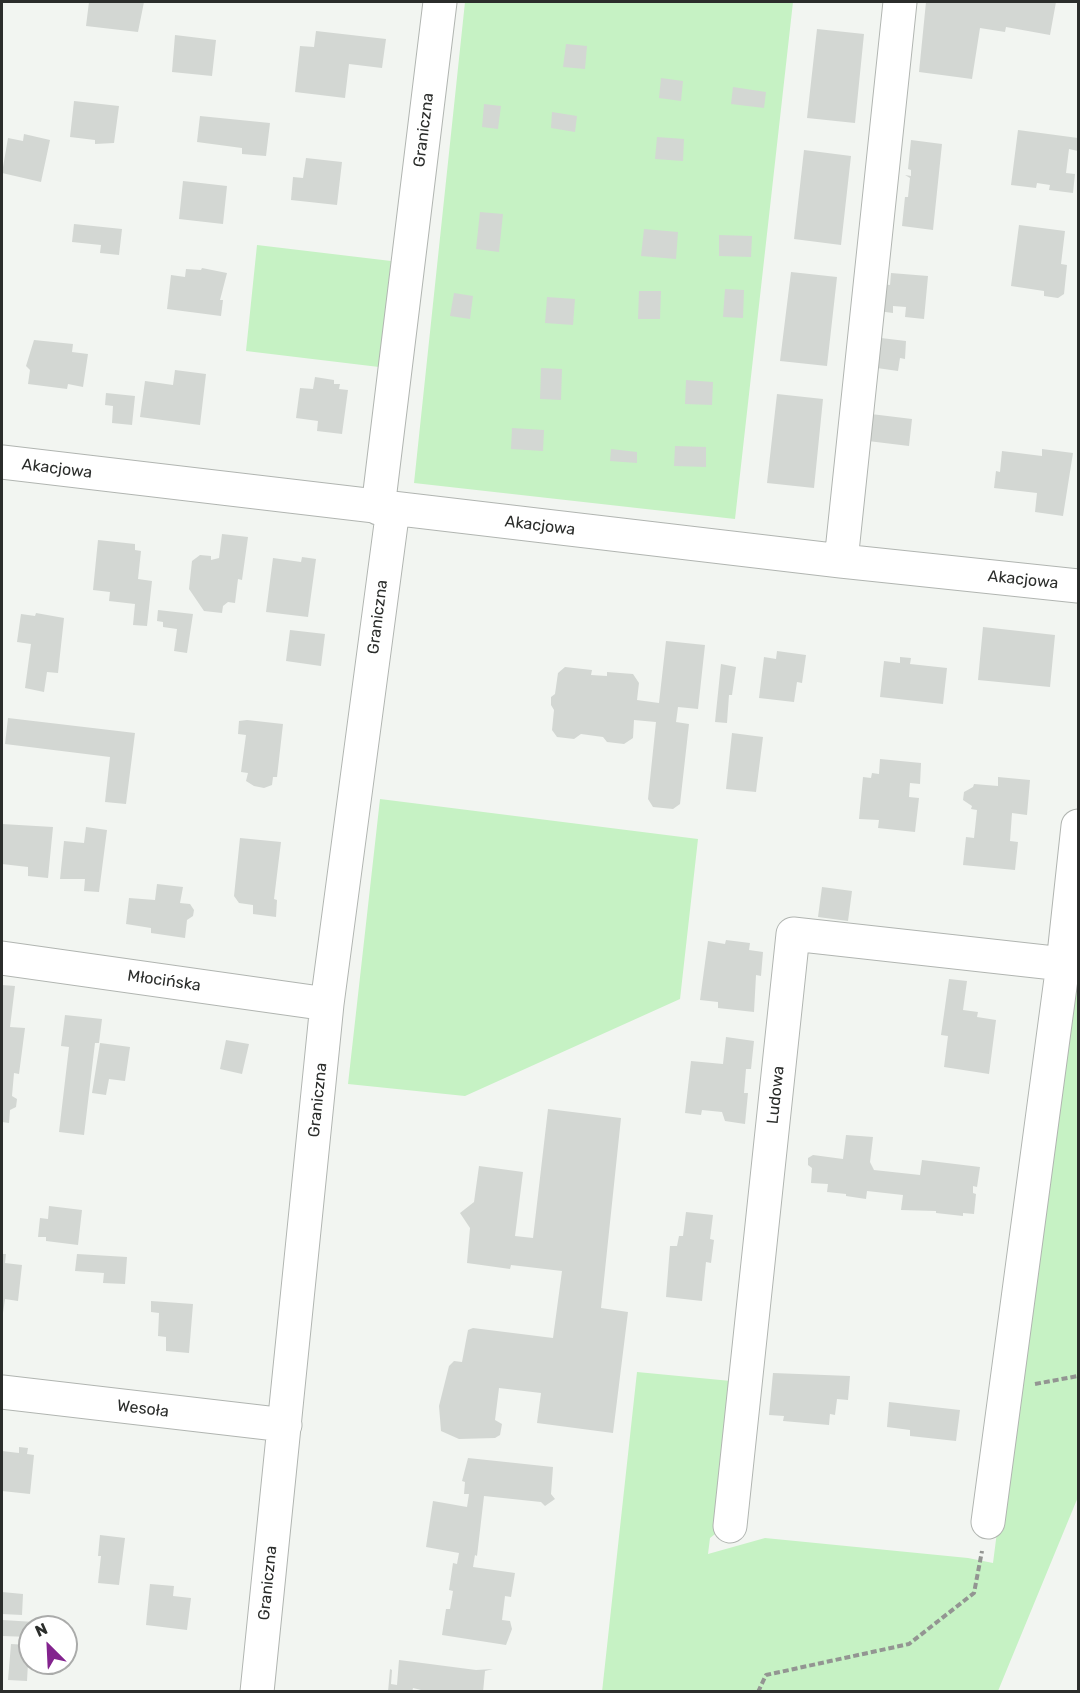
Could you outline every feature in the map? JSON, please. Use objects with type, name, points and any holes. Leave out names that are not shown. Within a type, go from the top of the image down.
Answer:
[{"type":"street","name":"Graniczna","points":[[257,1692],[327,1004],[385,508],[440,2]]},
{"type":"street","points":[[841,561],[900,2]]},
{"type":"street","name":"Akacjowa","points":[[2,462],[841,561],[1078,586]]},
{"type":"street","points":[[988,1522],[1063,964],[1078,826]]},
{"type":"street","name":"Ludowa","points":[[730,1526],[793,934],[1063,964]]},
{"type":"street","name":"Młocińska","points":[[2,958],[327,1004]]},
{"type":"street","name":"Wesoła","points":[[2,1392],[285,1425]]},
{"type":"path","points":[[1005,1389],[1078,1376]]},
{"type":"path","points":[[758,1692],[766,1675],[909,1644],[974,1593],[988,1522]]},
{"type":"green space","points":[[465,2],[793,2],[735,519],[414,483]]},
{"type":"green space","points":[[257,245],[391,261],[379,367],[246,351]]},
{"type":"green space","points":[[380,799],[698,839],[680,999],[465,1096],[348,1084]]},
{"type":"green space","points":[[1078,901],[1078,1497],[998,1691],[602,1692],[637,1372],[731,1381],[719,1531],[710,1538],[708,1554],[765,1538],[968,1558],[993,1563]]},
{"type":"building","points":[[89,2],[144,2],[138,32],[86,26]]},
{"type":"building","points":[[926,2],[1056,2],[1050,35],[1006,27],[1005,32],[980,28],[972,79],[919,72]]},
{"type":"building","points":[[817,29],[864,34],[855,123],[807,118]]},
{"type":"building","points":[[316,31],[386,39],[382,68],[349,64],[345,98],[295,92],[300,46],[314,47]]},
{"type":"building","points":[[175,35],[216,40],[212,76],[172,72]]},
{"type":"building","points":[[566,44],[587,46],[585,69],[563,67]]},
{"type":"building","points":[[661,78],[683,81],[681,101],[659,98]]},
{"type":"building","points":[[733,87],[766,92],[764,108],[731,104]]},
{"type":"building","points":[[74,101],[119,106],[114,143],[95,144],[95,140],[70,137]]},
{"type":"building","points":[[484,104],[501,106],[498,129],[482,127]]},
{"type":"building","points":[[552,112],[577,116],[575,132],[551,128]]},
{"type":"building","points":[[200,116],[270,123],[266,156],[242,154],[242,148],[197,142]]},
{"type":"building","points":[[1018,130],[1078,138],[1078,151],[1069,149],[1066,173],[1075,174],[1073,193],[1049,190],[1050,185],[1037,183],[1036,188],[1011,185]]},
{"type":"building","points":[[24,134],[50,140],[41,182],[2,173],[8,138],[23,141]]},
{"type":"building","points":[[657,137],[684,139],[683,161],[655,159]]},
{"type":"building","points":[[911,140],[942,144],[933,230],[902,226],[905,197],[908,197],[910,178],[905,175],[911,176],[911,170],[908,169]]},
{"type":"building","points":[[804,150],[851,156],[841,245],[794,239]]},
{"type":"building","points":[[306,158],[342,162],[337,205],[291,200],[293,177],[303,178]]},
{"type":"building","points":[[183,181],[227,186],[223,224],[179,219]]},
{"type":"building","points":[[480,212],[503,214],[499,252],[476,249]]},
{"type":"building","points":[[74,224],[122,229],[119,255],[100,253],[101,245],[72,242]]},
{"type":"building","points":[[1019,225],[1065,231],[1061,264],[1067,265],[1064,294],[1058,298],[1044,296],[1044,291],[1011,286]]},
{"type":"building","points":[[644,229],[678,232],[676,259],[641,256]]},
{"type":"building","points":[[719,235],[752,236],[751,257],[719,256]]},
{"type":"building","points":[[202,268],[227,273],[220,300],[223,300],[221,316],[167,309],[171,275],[185,277],[186,269],[201,270]]},
{"type":"building","points":[[791,272],[837,277],[827,366],[780,361]]},
{"type":"building","points":[[891,273],[928,276],[924,319],[905,317],[906,307],[893,306],[893,313],[878,311],[881,284],[890,285]]},
{"type":"building","points":[[725,289],[744,290],[743,318],[723,317]]},
{"type":"building","points":[[639,291],[661,291],[660,319],[638,319]]},
{"type":"building","points":[[454,293],[473,296],[470,319],[450,316]]},
{"type":"building","points":[[547,297],[575,299],[573,325],[545,323]]},
{"type":"building","points":[[881,338],[906,341],[905,359],[900,358],[898,371],[877,368]]},
{"type":"building","points":[[34,340],[73,344],[72,352],[88,354],[83,387],[68,384],[67,389],[28,384],[30,370],[26,366]]},
{"type":"building","points":[[541,368],[562,369],[561,400],[540,399]]},
{"type":"building","points":[[175,370],[206,374],[200,425],[140,417],[145,381],[173,385]]},
{"type":"building","points":[[315,377],[334,380],[334,384],[340,384],[339,389],[348,390],[342,434],[317,431],[318,421],[296,418],[300,388],[313,389]]},
{"type":"building","points":[[686,380],[713,382],[712,405],[685,404]]},
{"type":"building","points":[[106,393],[135,396],[132,425],[112,423],[113,406],[105,405]]},
{"type":"building","points":[[777,394],[823,399],[814,488],[767,483]]},
{"type":"building","points":[[871,414],[912,419],[909,446],[868,441]]},
{"type":"building","points":[[512,428],[544,430],[543,451],[511,449]]},
{"type":"building","points":[[675,446],[706,447],[706,467],[674,466]]},
{"type":"building","points":[[611,449],[637,452],[637,463],[610,461]]},
{"type":"building","points":[[1042,449],[1073,453],[1063,516],[1035,512],[1037,493],[994,488],[996,471],[1000,472],[1002,451],[1042,456]]},
{"type":"building","points":[[222,534],[248,537],[242,580],[238,579],[235,603],[228,602],[223,606],[222,613],[204,611],[189,589],[192,561],[200,555],[211,556],[211,560],[219,558]]},
{"type":"building","points":[[98,540],[135,544],[135,550],[141,551],[138,579],[152,581],[147,626],[133,625],[135,604],[109,601],[110,592],[93,590]]},
{"type":"building","points":[[302,557],[316,559],[308,617],[266,612],[273,558],[301,562]]},
{"type":"building","points":[[158,610],[193,614],[187,653],[174,651],[177,629],[163,627],[163,622],[157,621]]},
{"type":"building","points":[[36,613],[64,618],[58,673],[47,672],[44,692],[25,688],[31,644],[17,642],[21,614],[35,616]]},
{"type":"building","points":[[983,627],[1055,635],[1050,687],[978,680]]},
{"type":"building","points":[[290,630],[325,634],[321,666],[286,661]]},
{"type":"building","points":[[666,641],[705,645],[698,709],[678,707],[676,722],[689,724],[680,804],[673,809],[653,807],[648,799],[656,722],[634,720],[633,738],[624,744],[607,742],[603,737],[581,734],[574,739],[557,737],[552,730],[554,710],[551,697],[555,694],[558,673],[565,667],[592,670],[591,675],[607,676],[607,672],[633,674],[639,683],[637,700],[659,703]]},
{"type":"building","points":[[777,651],[806,655],[802,683],[797,682],[794,702],[759,698],[764,657],[776,659]]},
{"type":"building","points":[[900,657],[911,658],[910,664],[947,668],[943,704],[880,697],[884,661],[900,663]]},
{"type":"building","points":[[721,664],[736,667],[732,695],[729,695],[727,723],[715,722]]},
{"type":"building","points":[[8,718],[135,733],[126,804],[105,802],[110,757],[5,744]]},
{"type":"building","points":[[239,721],[283,724],[277,777],[273,777],[272,785],[264,788],[246,781],[248,773],[241,772],[246,735],[238,734]]},
{"type":"building","points":[[732,733],[763,737],[756,792],[726,789]]},
{"type":"building","points":[[880,759],[921,763],[920,784],[910,783],[909,797],[919,798],[915,832],[878,828],[879,820],[859,819],[863,777],[871,778],[872,773],[879,774]]},
{"type":"building","points":[[998,777],[1030,780],[1027,815],[1012,813],[1010,841],[1018,842],[1015,870],[963,865],[966,837],[974,838],[977,810],[971,809],[972,806],[963,800],[964,792],[974,784],[998,786]]},
{"type":"building","points":[[2,824],[53,827],[48,878],[28,876],[28,867],[2,864]]},
{"type":"building","points":[[86,827],[107,830],[99,892],[84,891],[85,879],[60,879],[64,841],[84,843]]},
{"type":"building","points":[[240,838],[281,842],[274,899],[277,900],[276,917],[253,914],[253,905],[239,903],[234,896]]},
{"type":"building","points":[[157,884],[183,887],[180,903],[190,904],[194,910],[193,916],[187,920],[185,938],[151,933],[151,928],[126,924],[129,898],[155,900]]},
{"type":"building","points":[[822,887],[852,891],[848,921],[818,917]]},
{"type":"building","points":[[726,940],[750,943],[749,950],[763,952],[761,976],[756,975],[754,1012],[718,1008],[718,1002],[700,1000],[708,941],[725,944]]},
{"type":"building","points":[[949,979],[967,981],[963,1010],[978,1012],[977,1017],[996,1020],[989,1074],[944,1067],[948,1036],[941,1035]]},
{"type":"building","points":[[2,985],[15,986],[10,1027],[25,1028],[19,1074],[14,1073],[12,1096],[17,1099],[16,1107],[10,1110],[9,1123],[2,1122]]},
{"type":"building","points":[[65,1015],[102,1019],[99,1043],[95,1043],[84,1135],[59,1132],[69,1047],[61,1046]]},
{"type":"building","points":[[726,1037],[754,1041],[751,1069],[746,1069],[744,1093],[748,1093],[745,1124],[725,1121],[722,1112],[702,1110],[701,1115],[685,1113],[691,1061],[723,1064]]},
{"type":"building","points":[[226,1040],[249,1044],[242,1074],[220,1069]]},
{"type":"building","points":[[100,1043],[130,1047],[125,1081],[109,1079],[106,1095],[92,1093]]},
{"type":"building","points":[[548,1109],[621,1118],[601,1308],[628,1312],[613,1433],[537,1423],[541,1393],[499,1388],[495,1420],[502,1424],[500,1435],[495,1438],[459,1439],[441,1431],[439,1406],[449,1366],[454,1361],[462,1362],[468,1330],[473,1328],[553,1338],[562,1271],[511,1265],[510,1269],[467,1263],[470,1228],[460,1213],[474,1202],[479,1166],[523,1172],[515,1236],[533,1238]]},
{"type":"building","points":[[846,1135],[873,1137],[870,1162],[874,1170],[920,1175],[922,1160],[980,1167],[977,1187],[973,1186],[973,1193],[976,1194],[974,1214],[963,1213],[963,1216],[936,1213],[936,1211],[901,1210],[903,1195],[867,1191],[866,1199],[827,1192],[828,1184],[811,1183],[812,1168],[808,1165],[808,1158],[813,1155],[843,1159]]},
{"type":"building","points":[[49,1206],[82,1210],[78,1245],[46,1241],[46,1237],[38,1237],[40,1218],[48,1219]]},
{"type":"building","points":[[686,1212],[713,1215],[710,1239],[714,1240],[711,1263],[706,1262],[702,1301],[666,1297],[670,1246],[677,1246],[679,1236],[683,1236]]},
{"type":"building","points":[[2,1254],[6,1254],[5,1263],[22,1265],[18,1301],[5,1299],[3,1313]]},
{"type":"building","points":[[77,1254],[127,1257],[125,1284],[103,1283],[104,1273],[75,1271]]},
{"type":"building","points":[[151,1301],[193,1304],[189,1353],[166,1351],[166,1337],[158,1336],[159,1313],[151,1312]]},
{"type":"building","points":[[773,1373],[850,1376],[848,1400],[837,1399],[835,1415],[830,1414],[829,1425],[783,1421],[784,1416],[769,1415]]},
{"type":"building","points":[[889,1402],[960,1410],[956,1441],[910,1436],[910,1430],[887,1427]]},
{"type":"building","points":[[19,1447],[28,1448],[27,1454],[34,1455],[30,1494],[2,1491],[2,1451],[19,1453]]},
{"type":"building","points":[[468,1458],[553,1467],[551,1494],[555,1499],[545,1506],[541,1502],[484,1496],[477,1556],[475,1555],[473,1567],[515,1573],[511,1597],[505,1596],[502,1620],[510,1621],[512,1629],[506,1645],[442,1635],[446,1609],[450,1609],[453,1591],[449,1590],[453,1563],[457,1564],[459,1553],[426,1547],[433,1501],[467,1507],[469,1494],[464,1494],[465,1482],[462,1481]]},
{"type":"building","points":[[100,1535],[125,1538],[119,1585],[98,1583],[101,1556],[98,1556]]},
{"type":"building","points":[[150,1584],[174,1586],[173,1596],[191,1598],[187,1630],[146,1625]]},
{"type":"building","points":[[2,1592],[23,1594],[22,1615],[2,1614]]},
{"type":"building","points":[[2,1620],[18,1621],[18,1637],[2,1636]]},
{"type":"building","points":[[11,1644],[18,1644],[18,1675],[27,1675],[27,1681],[8,1680]]},
{"type":"building","points":[[399,1660],[476,1670],[493,1669],[485,1671],[483,1692],[429,1692],[413,1688],[412,1692],[388,1692],[390,1669],[392,1670],[391,1684],[397,1685]]}]
